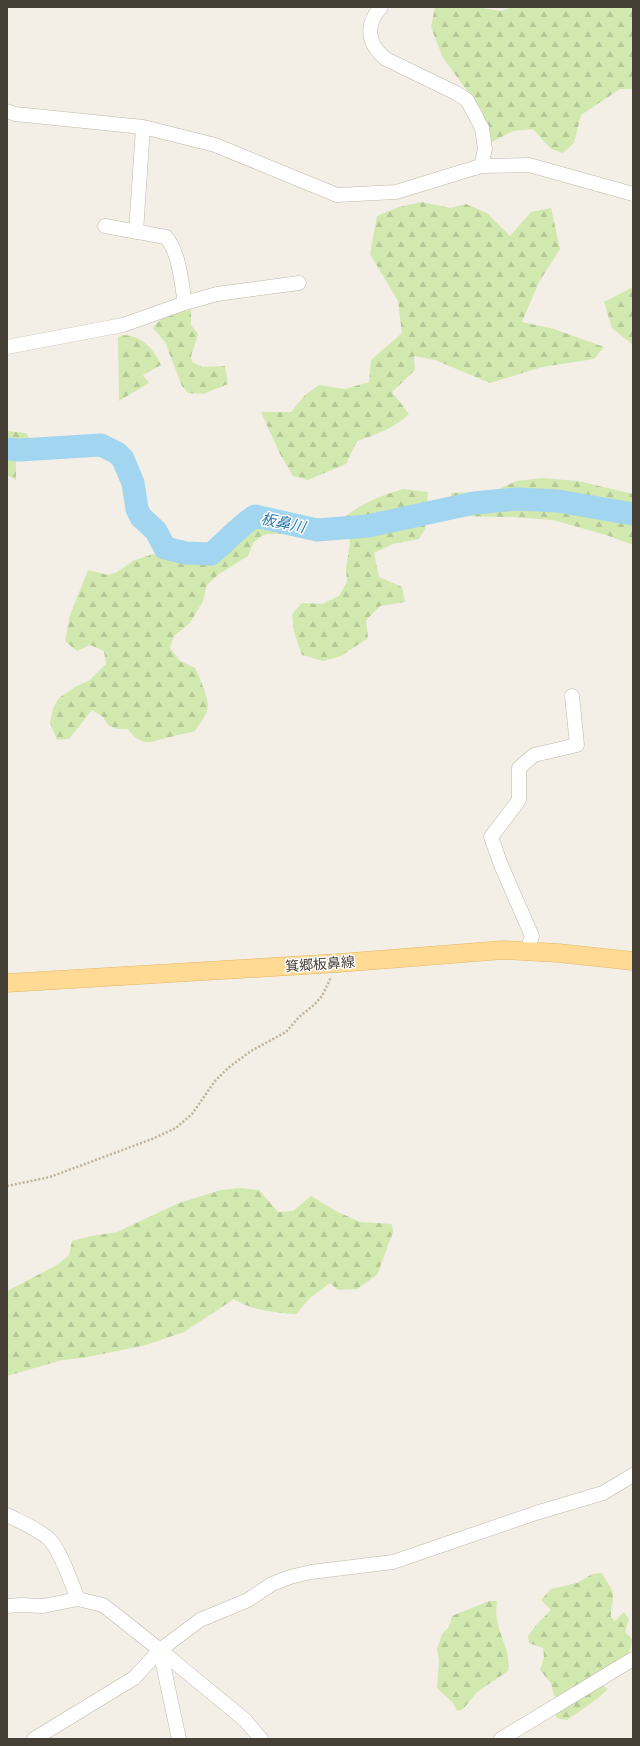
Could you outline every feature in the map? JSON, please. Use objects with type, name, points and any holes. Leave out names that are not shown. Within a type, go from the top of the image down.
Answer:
[{"type":"main road","name":"箕郷板鼻線","points":[[7,983],[339,963],[504,950],[558,953],[633,961]]},
{"type":"street","points":[[381,7],[372,22],[369,33],[379,53],[386,59],[456,93],[467,100],[482,128],[485,149],[481,166]]},
{"type":"street","points":[[7,111],[15,114],[143,127],[216,145],[337,195],[396,192],[481,166],[529,164],[633,194]]},
{"type":"street","points":[[136,232],[143,127]]},
{"type":"street","points":[[104,226],[166,238],[172,245],[186,303]]},
{"type":"street","points":[[7,347],[123,325],[217,294],[299,283]]},
{"type":"street","points":[[527,951],[532,936],[501,865],[491,837],[519,800],[519,768],[534,755],[577,745],[572,696]]},
{"type":"street","points":[[34,1739],[134,1678],[160,1650],[200,1620],[248,1600],[272,1584],[290,1577],[311,1572],[393,1562],[536,1513],[603,1493],[633,1475]]},
{"type":"street","points":[[7,1515],[26,1524],[48,1538],[56,1547],[78,1599]]},
{"type":"street","points":[[7,1606],[43,1606],[78,1599],[103,1605],[246,1720],[261,1739]]},
{"type":"street","points":[[160,1650],[179,1739]]},
{"type":"street","points":[[501,1739],[633,1659]]},
{"type":"path","points":[[7,1186],[50,1177],[152,1139],[176,1128],[192,1114],[210,1086],[228,1068],[251,1051],[286,1032],[314,1005],[322,996],[339,963]]},
{"type":"green space","points":[[435,7],[476,7],[501,11],[513,7],[633,7],[633,89],[620,89],[581,115],[574,143],[563,153],[551,149],[533,129],[513,131],[488,144],[481,109],[443,58],[431,27]]},
{"type":"green space","points":[[422,202],[450,208],[466,204],[487,213],[510,236],[531,212],[551,208],[560,249],[539,282],[522,322],[554,329],[604,347],[594,359],[542,367],[490,383],[435,360],[414,356],[415,370],[392,392],[409,414],[391,427],[357,441],[346,464],[308,480],[293,476],[280,454],[261,412],[291,412],[305,395],[319,385],[345,389],[369,382],[371,360],[402,333],[398,301],[370,254],[377,216],[399,207]]},
{"type":"green space","points":[[633,287],[633,345],[612,328],[604,302]]},
{"type":"green space","points":[[191,310],[191,325],[198,334],[191,356],[192,362],[202,367],[225,366],[228,384],[203,394],[188,393],[182,386],[165,342],[153,328],[161,319],[170,314]]},
{"type":"green space","points":[[124,335],[136,338],[147,344],[161,365],[143,375],[149,383],[119,401],[118,337]]},
{"type":"green space","points":[[7,431],[26,433],[31,442],[16,446],[16,480],[7,475]]},
{"type":"green space","points":[[541,478],[578,481],[633,494],[633,545],[606,535],[553,520],[512,517],[451,516],[451,493],[499,489],[517,481]]},
{"type":"green space","points":[[403,489],[428,492],[425,529],[419,539],[393,544],[374,553],[379,577],[402,587],[405,602],[380,606],[366,620],[368,638],[341,656],[323,661],[302,655],[294,632],[292,614],[302,603],[322,604],[339,596],[347,582],[346,568],[350,543],[345,517],[372,500]]},
{"type":"green space","points":[[271,521],[306,521],[328,525],[327,536],[318,537],[295,534],[267,534],[260,537],[253,543],[248,556],[219,574],[207,585],[203,601],[190,623],[174,636],[170,648],[180,661],[195,668],[207,697],[207,712],[195,731],[154,742],[145,742],[134,736],[128,729],[117,729],[108,725],[103,717],[92,710],[69,739],[57,740],[50,723],[53,708],[59,698],[75,687],[90,680],[106,664],[104,651],[90,645],[77,651],[65,641],[70,615],[88,570],[108,575],[117,572],[133,561],[153,554],[194,563],[209,564],[237,542],[253,525]]},
{"type":"green space","points":[[240,1188],[259,1190],[278,1212],[293,1211],[311,1196],[336,1211],[360,1222],[392,1224],[393,1232],[377,1275],[357,1289],[338,1290],[330,1283],[310,1298],[296,1314],[272,1312],[249,1306],[234,1299],[184,1332],[146,1345],[83,1358],[62,1360],[7,1376],[7,1291],[57,1265],[69,1255],[72,1241],[117,1232],[179,1203],[221,1190]]},
{"type":"green space","points":[[602,1573],[613,1594],[611,1617],[615,1621],[624,1612],[629,1619],[625,1632],[632,1639],[631,1647],[626,1658],[560,1699],[554,1696],[551,1683],[540,1670],[544,1657],[543,1648],[529,1643],[528,1636],[537,1624],[551,1610],[541,1600],[551,1589],[577,1583],[592,1574]]},
{"type":"green space","points":[[489,1601],[497,1601],[497,1621],[507,1653],[508,1671],[477,1692],[463,1709],[457,1711],[453,1703],[437,1688],[439,1660],[437,1649],[442,1634],[449,1627],[452,1616]]},
{"type":"green space","points":[[604,1686],[608,1689],[597,1699],[567,1720],[556,1718],[556,1714],[585,1694]]},
{"type":"waterway","name":"板鼻川","points":[[7,449],[20,450],[101,445],[117,453],[123,459],[133,483],[137,509],[141,517],[156,531],[165,548],[186,553],[211,554],[243,524],[255,516],[317,530],[368,526],[474,503],[517,499],[558,501],[633,514]]}]
